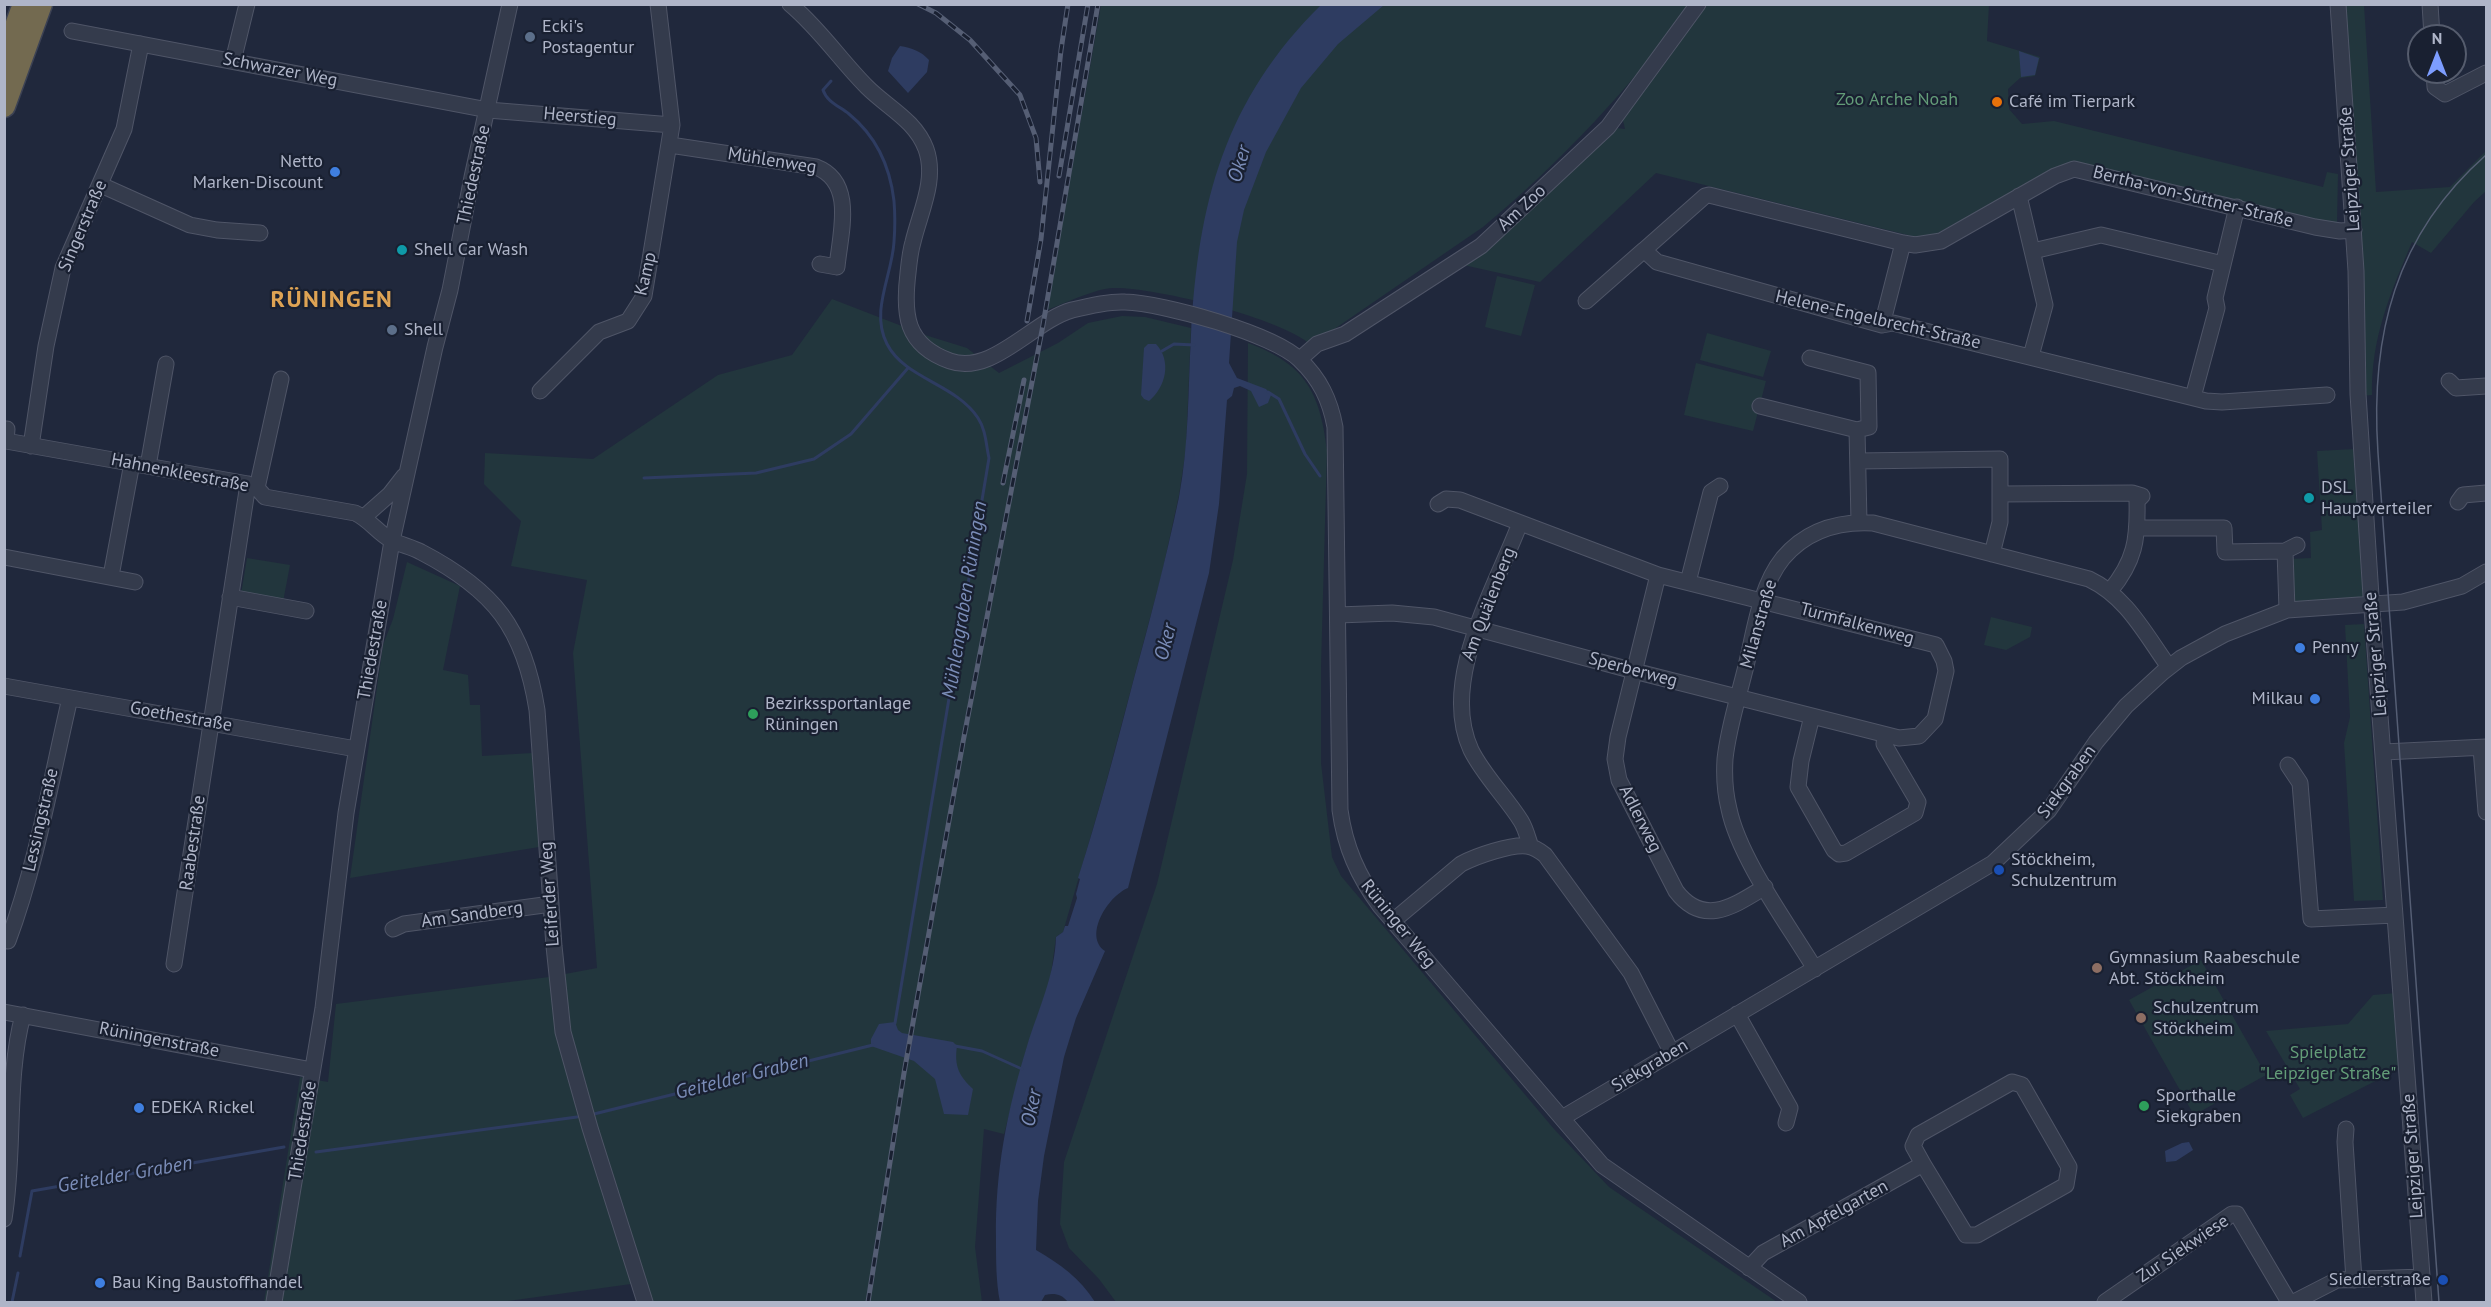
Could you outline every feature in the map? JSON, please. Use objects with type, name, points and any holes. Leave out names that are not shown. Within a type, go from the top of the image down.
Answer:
[{"type":"highway","points":[[4,59],[24,4]]},
{"type":"highway","points":[[4,106],[40,4]]},
{"type":"street","points":[[233,61],[247,4]]},
{"type":"street","name":"Thiedestraße","points":[[274,1302],[324,1001],[345,813],[392,541],[450,290],[510,4]]},
{"type":"street","points":[[658,4],[672,124],[670,146]]},
{"type":"street","points":[[790,4],[822,34],[867,87],[912,126],[927,152],[929,182],[912,245],[904,302],[907,319],[920,344],[933,354],[964,365],[980,362],[992,357],[1055,317],[1071,311],[1123,302],[1177,311],[1249,333],[1284,348],[1300,359]]},
{"type":"street","name":"Am Zoo","points":[[1300,359],[1317,344],[1345,334],[1481,246],[1608,127],[1698,4]]},
{"type":"street","name":"Leipziger Straße","points":[[2338,4],[2354,230],[2358,394],[2424,1302]]},
{"type":"street","points":[[2430,4],[2431,24]]},
{"type":"street","name":"Schwarzer Weg","points":[[72,31],[488,110]]},
{"type":"street","name":"Singerstraße","points":[[31,446],[46,346],[63,268],[124,129],[141,44]]},
{"type":"street","points":[[2467,83],[2487,73]]},
{"type":"street","points":[[2435,84],[2435,87],[2445,94],[2465,84]]},
{"type":"street","name":"Heerstieg","points":[[488,110],[672,124]]},
{"type":"street","name":"Mühlenweg","points":[[670,146],[816,167],[832,176],[841,189],[842,201],[837,267],[820,264]]},
{"type":"street","name":"Kamp","points":[[540,391],[599,332],[628,321],[644,296],[670,146]]},
{"type":"street","name":"Bertha-von-Suttner-Straße","points":[[1644,250],[1705,196],[1709,195],[1903,243],[1915,245],[1941,241],[2055,176],[2074,170],[2315,226],[2340,231],[2354,230]]},
{"type":"street","points":[[101,185],[190,225],[217,230],[260,233]]},
{"type":"street","points":[[2019,196],[2045,305],[2031,356]]},
{"type":"street","points":[[2193,397],[2217,308],[2215,298],[2237,207]]},
{"type":"street","points":[[2033,251],[2101,235],[2223,264]]},
{"type":"street","points":[[1882,325],[1903,243]]},
{"type":"street","points":[[1586,301],[1644,250]]},
{"type":"street","name":"Helene-Engelbrecht-Straße","points":[[1644,250],[1657,262],[1882,325],[1893,323],[2193,397],[2222,402],[2327,395]]},
{"type":"street","points":[[1760,406],[1857,430],[1869,427],[1868,373],[1810,358]]},
{"type":"street","name":"Rüninger Weg","points":[[1300,359],[1325,393],[1332,409],[1335,427],[1340,794],[1342,825],[1349,852],[1362,880],[1393,921],[1602,1165],[1799,1302]]},
{"type":"street","points":[[148,466],[166,364]]},
{"type":"street","name":"Raabestraße","points":[[174,964],[230,597],[252,486],[281,379]]},
{"type":"street","points":[[2449,381],[2456,388],[2487,386]]},
{"type":"street","name":"Hahnenkleestraße","points":[[4,429],[7,429],[6,441],[252,486],[265,497],[355,513],[364,517],[392,541]]},
{"type":"street","points":[[1857,430],[1859,522]]},
{"type":"street","points":[[1858,461],[2000,459],[2000,522],[1992,554]]},
{"type":"street","points":[[111,576],[132,463]]},
{"type":"street","points":[[364,517],[390,494],[407,471]]},
{"type":"street","points":[[1688,582],[1711,492],[1720,486]]},
{"type":"street","points":[[2001,494],[2132,493],[2142,496],[2138,501],[2138,528],[2128,567],[2110,591]]},
{"type":"street","points":[[2458,502],[2463,495],[2487,493]]},
{"type":"street","name":"Turmfalkenweg","points":[[1438,504],[1446,499],[1460,500],[1658,575],[1936,645],[1944,661],[1945,680],[1935,719],[1926,731]]},
{"type":"street","name":"Milanstraße","points":[[1815,969],[1738,838],[1726,791],[1725,759],[1762,600],[1775,570],[1796,546],[1826,528],[1859,522],[1873,523],[2089,579],[2110,591],[2128,609],[2169,667]]},
{"type":"street","name":"Am Quälenberg","points":[[1520,523],[1478,627],[1461,685],[1460,709],[1465,734],[1477,761],[1522,823],[1531,847],[1545,855],[1631,973],[1672,1053]]},
{"type":"street","points":[[2138,528],[2224,528],[2224,552],[2291,548],[2287,610]]},
{"type":"street","name":"Leiferder Weg","points":[[392,541],[420,551],[482,591],[516,637],[531,675],[537,710],[560,1015],[567,1050],[645,1302]]},
{"type":"street","points":[[4,557],[135,582]]},
{"type":"street","name":"Siekgraben","points":[[1562,1118],[1993,863],[2049,810],[2109,725],[2126,706],[2169,667],[2224,634],[2287,610],[2403,602],[2462,586],[2487,572]]},
{"type":"street","name":"Adlerweg","points":[[1658,575],[1618,737],[1617,770],[1624,789],[1676,891],[1692,906],[1701,910],[1718,911],[1765,887]]},
{"type":"street","points":[[230,597],[306,611]]},
{"type":"street","name":"Sperberweg","points":[[1338,615],[1434,616],[1634,671],[1885,735],[1905,739],[1919,736],[1926,731]]},
{"type":"street","name":"Goethestraße","points":[[4,686],[356,749]]},
{"type":"street","name":"Lessingstraße","points":[[8,941],[17,921],[70,698]]},
{"type":"street","points":[[1812,716],[1801,761],[1798,787],[1834,850],[1839,854],[1846,853],[1915,813],[1917,808],[1918,802],[1884,744],[1885,735]]},
{"type":"street","points":[[2384,752],[2484,747],[2487,812]]},
{"type":"street","points":[[2288,765],[2300,783],[2311,920],[2395,915]]},
{"type":"street","points":[[1393,921],[1461,864],[1518,847],[1531,847]]},
{"type":"street","name":"Am Sandberg","points":[[393,929],[405,924],[551,904]]},
{"type":"street","name":"Rüningenstraße","points":[[4,1012],[312,1070]]},
{"type":"street","points":[[1737,1014],[1790,1108],[1786,1123]]},
{"type":"street","points":[[4,1220],[11,1169],[17,1042],[23,1015]]},
{"type":"street","points":[[2012,1082],[2022,1085],[2069,1167],[2069,1178],[2066,1185],[1977,1236],[1966,1235],[1923,1164],[1913,1146],[1918,1135],[2012,1082]]},
{"type":"street","points":[[2346,1129],[2354,1280]]},
{"type":"street","name":"Am Apfelgarten","points":[[1749,1268],[1763,1253],[1923,1164]]},
{"type":"street","name":"Zur Siekwiese","points":[[2105,1302],[2232,1214],[2238,1214],[2289,1302]]},
{"type":"street","points":[[2294,1302],[2337,1280],[2422,1277]]},
{"type":"green space","points":[[1101,5],[1691,5],[1644,65],[1594,122],[1512,202],[1483,227],[1311,345],[1296,335],[1246,315],[1186,298],[1132,289],[1106,289],[1047,310]]},
{"type":"green space","name":"Zoo Arche Noah","points":[[1706,5],[1989,5],[1987,41],[2040,57],[2035,76],[2020,78],[2008,89],[2009,109],[2022,124],[2054,121],[2323,187],[2327,172],[2338,174],[2337,224],[2062,167],[1932,236],[1920,238],[1656,173],[1540,282],[1459,264],[1616,128],[1625,129],[1622,116]]},
{"type":"green space","points":[[2341,5],[2364,5],[2376,192],[2450,187],[2486,151],[2486,191],[2431,253],[2412,242],[2389,298],[2378,335],[2372,395],[2359,396]]},
{"type":"green space","points":[[1497,276],[1535,285],[1521,336],[1485,327]]},
{"type":"green space","points":[[832,299],[925,335],[967,348],[999,373],[1058,343],[1088,323],[1122,316],[1145,317],[1191,328],[1186,449],[1179,495],[1162,573],[1103,794],[1063,932],[1056,937],[1050,981],[1027,1047],[1004,1134],[984,1129],[975,1247],[982,1302],[637,1302],[631,1284],[501,1302],[264,1302],[300,1077],[328,1082],[336,1004],[549,977],[597,968],[573,653],[587,580],[511,566],[521,521],[484,484],[485,453],[593,459],[718,375],[792,355]]},
{"type":"green space","points":[[1707,333],[1771,351],[1763,377],[1700,360]]},
{"type":"green space","points":[[1248,343],[1283,360],[1296,371],[1314,396],[1324,430],[1327,450],[1321,667],[1321,763],[1332,857],[1341,876],[1554,1129],[1609,1187],[1777,1302],[1116,1302],[1099,1279],[1069,1248],[1060,1224],[1064,1162],[1157,884],[1233,560],[1247,474]]},
{"type":"green space","points":[[1696,363],[1766,381],[1753,431],[1684,415]]},
{"type":"green space","points":[[2355,449],[2367,600],[2292,606],[2289,559],[2311,558],[2310,532],[2322,530],[2317,451]]},
{"type":"green space","points":[[247,558],[290,565],[283,602],[241,594]]},
{"type":"green space","points":[[407,562],[460,586],[443,670],[468,675],[470,705],[480,705],[482,756],[532,753],[539,847],[350,878],[383,645],[393,619]]},
{"type":"green space","points":[[1991,617],[2032,627],[2030,637],[2006,650],[1984,645]]},
{"type":"green space","points":[[2364,624],[2383,900],[2354,901],[2344,743],[2350,717],[2345,625]]},
{"type":"green space","points":[[2201,960],[2266,1075],[2194,1115],[2129,1000]]},
{"type":"green space","name":"Spielplatz \"Leipziger Straße\"","points":[[2396,993],[2401,1068],[2303,1118],[2290,1095],[2300,1089],[2266,1031],[2348,1024],[2373,995]]},
{"type":"water","name":"Oker","points":[[1322,4],[1384,5],[1338,44],[1301,88],[1266,152],[1244,210],[1237,242],[1229,363],[1237,378],[1266,389],[1271,395],[1268,403],[1259,407],[1251,391],[1240,386],[1234,388],[1232,396],[1227,400],[1219,504],[1209,573],[1128,888],[1120,892],[1106,907],[1097,927],[1096,936],[1105,951],[1076,1018],[1064,1057],[1044,1156],[1038,1201],[1036,1250],[1069,1272],[1095,1302],[1068,1302],[1063,1297],[1052,1294],[1045,1295],[1041,1302],[1000,1302],[996,1271],[996,1214],[1000,1165],[1008,1118],[1027,1046],[1053,965],[1056,937],[1063,932],[1065,926],[1068,926],[1077,898],[1080,879],[1078,878],[1114,755],[1174,520],[1185,457],[1195,287],[1210,198],[1222,156],[1239,116],[1261,78],[1289,40]]},
{"type":"water","points":[[900,46],[916,50],[929,60],[927,72],[908,93],[888,71],[892,58]]},
{"type":"water","points":[[2019,51],[2039,58],[2035,75],[2021,77]]},
{"type":"water","points":[[1148,344],[1156,344],[1164,358],[1165,366],[1160,389],[1149,401],[1141,395],[1144,348]]},
{"type":"water","points":[[895,1022],[902,1033],[953,1042],[957,1046],[956,1059],[959,1070],[964,1080],[973,1089],[968,1115],[944,1114],[935,1079],[914,1061],[871,1046],[871,1039],[879,1024]]},
{"type":"water","points":[[2189,1142],[2193,1150],[2176,1161],[2166,1162],[2165,1151]]},
{"type":"waterway","name":"Mühlengraben Rüningen","points":[[831,81],[823,90],[825,94],[830,101],[849,114],[867,132],[885,164],[892,188],[895,211],[894,242],[881,306],[882,332],[887,344],[906,366],[969,406],[983,427],[989,458],[895,1023]]},
{"type":"waterway","points":[[1162,351],[1174,344],[1194,345]]},
{"type":"waterway","points":[[644,478],[756,473],[814,459],[851,434],[908,368]]},
{"type":"waterway","points":[[1268,392],[1279,399],[1305,454],[1320,476]]},
{"type":"waterway","name":"Geitelder Graben","points":[[594,1114],[873,1045]]},
{"type":"waterway","name":"Mühlengraben Rüningen","points":[[955,1046],[982,1051],[1022,1069]]},
{"type":"waterway","name":"Geitelder Graben","points":[[316,1152],[577,1117]]},
{"type":"waterway","name":"Geitelder Graben","points":[[20,1256],[32,1191],[284,1147]]},
{"type":"waterway","name":"Geitelder Graben","points":[[12,1302],[18,1273]]},
{"type":"tram line","points":[[2439,1302],[2378,453],[2377,410],[2379,368],[2385,328],[2395,290],[2410,254],[2430,219],[2455,186],[2486,155]]},
{"type":"railway","points":[[918,4],[936,13],[970,40],[1020,95],[1036,138],[1040,182]]},
{"type":"railway","points":[[1027,321],[1041,239],[1068,4]]},
{"type":"railway","points":[[1059,176],[1088,4]]},
{"type":"railway","points":[[868,1302],[904,1073],[963,742],[1043,325],[1098,4]]},
{"type":"railway","points":[[1003,483],[1024,380]]},
{"type":"place","name":"Ecki's Postagentur","points":[[530,37]]},
{"type":"place","name":"Café im Tierpark","points":[[1997,102]]},
{"type":"place","name":"Netto Marken-Discount","points":[[335,172]]},
{"type":"place","name":"Shell Car Wash","points":[[402,250]]},
{"type":"place","name":"Shell","points":[[392,330]]},
{"type":"place","name":"DSL Hauptverteiler","points":[[2309,498]]},
{"type":"place","name":"Penny","points":[[2300,648]]},
{"type":"place","name":"Milkau","points":[[2315,699]]},
{"type":"place","name":"Bezirkssportanlage Rüningen","points":[[753,714]]},
{"type":"place","name":"Stöckheim, Schulzentrum","points":[[1999,870]]},
{"type":"place","name":"Gymnasium Raabeschule Abt. Stöckheim","points":[[2097,968]]},
{"type":"place","name":"Schulzentrum Stöckheim","points":[[2141,1018]]},
{"type":"place","name":"Sporthalle Siekgraben","points":[[2144,1106]]},
{"type":"place","name":"EDEKA Rickel","points":[[139,1108]]},
{"type":"place","name":"Siedlerstraße","points":[[2443,1280]]},
{"type":"place","name":"Bau King Baustoffhandel","points":[[100,1283]]},
{"type":"district","name":"RÜNINGEN","points":[[332,300]]}]
